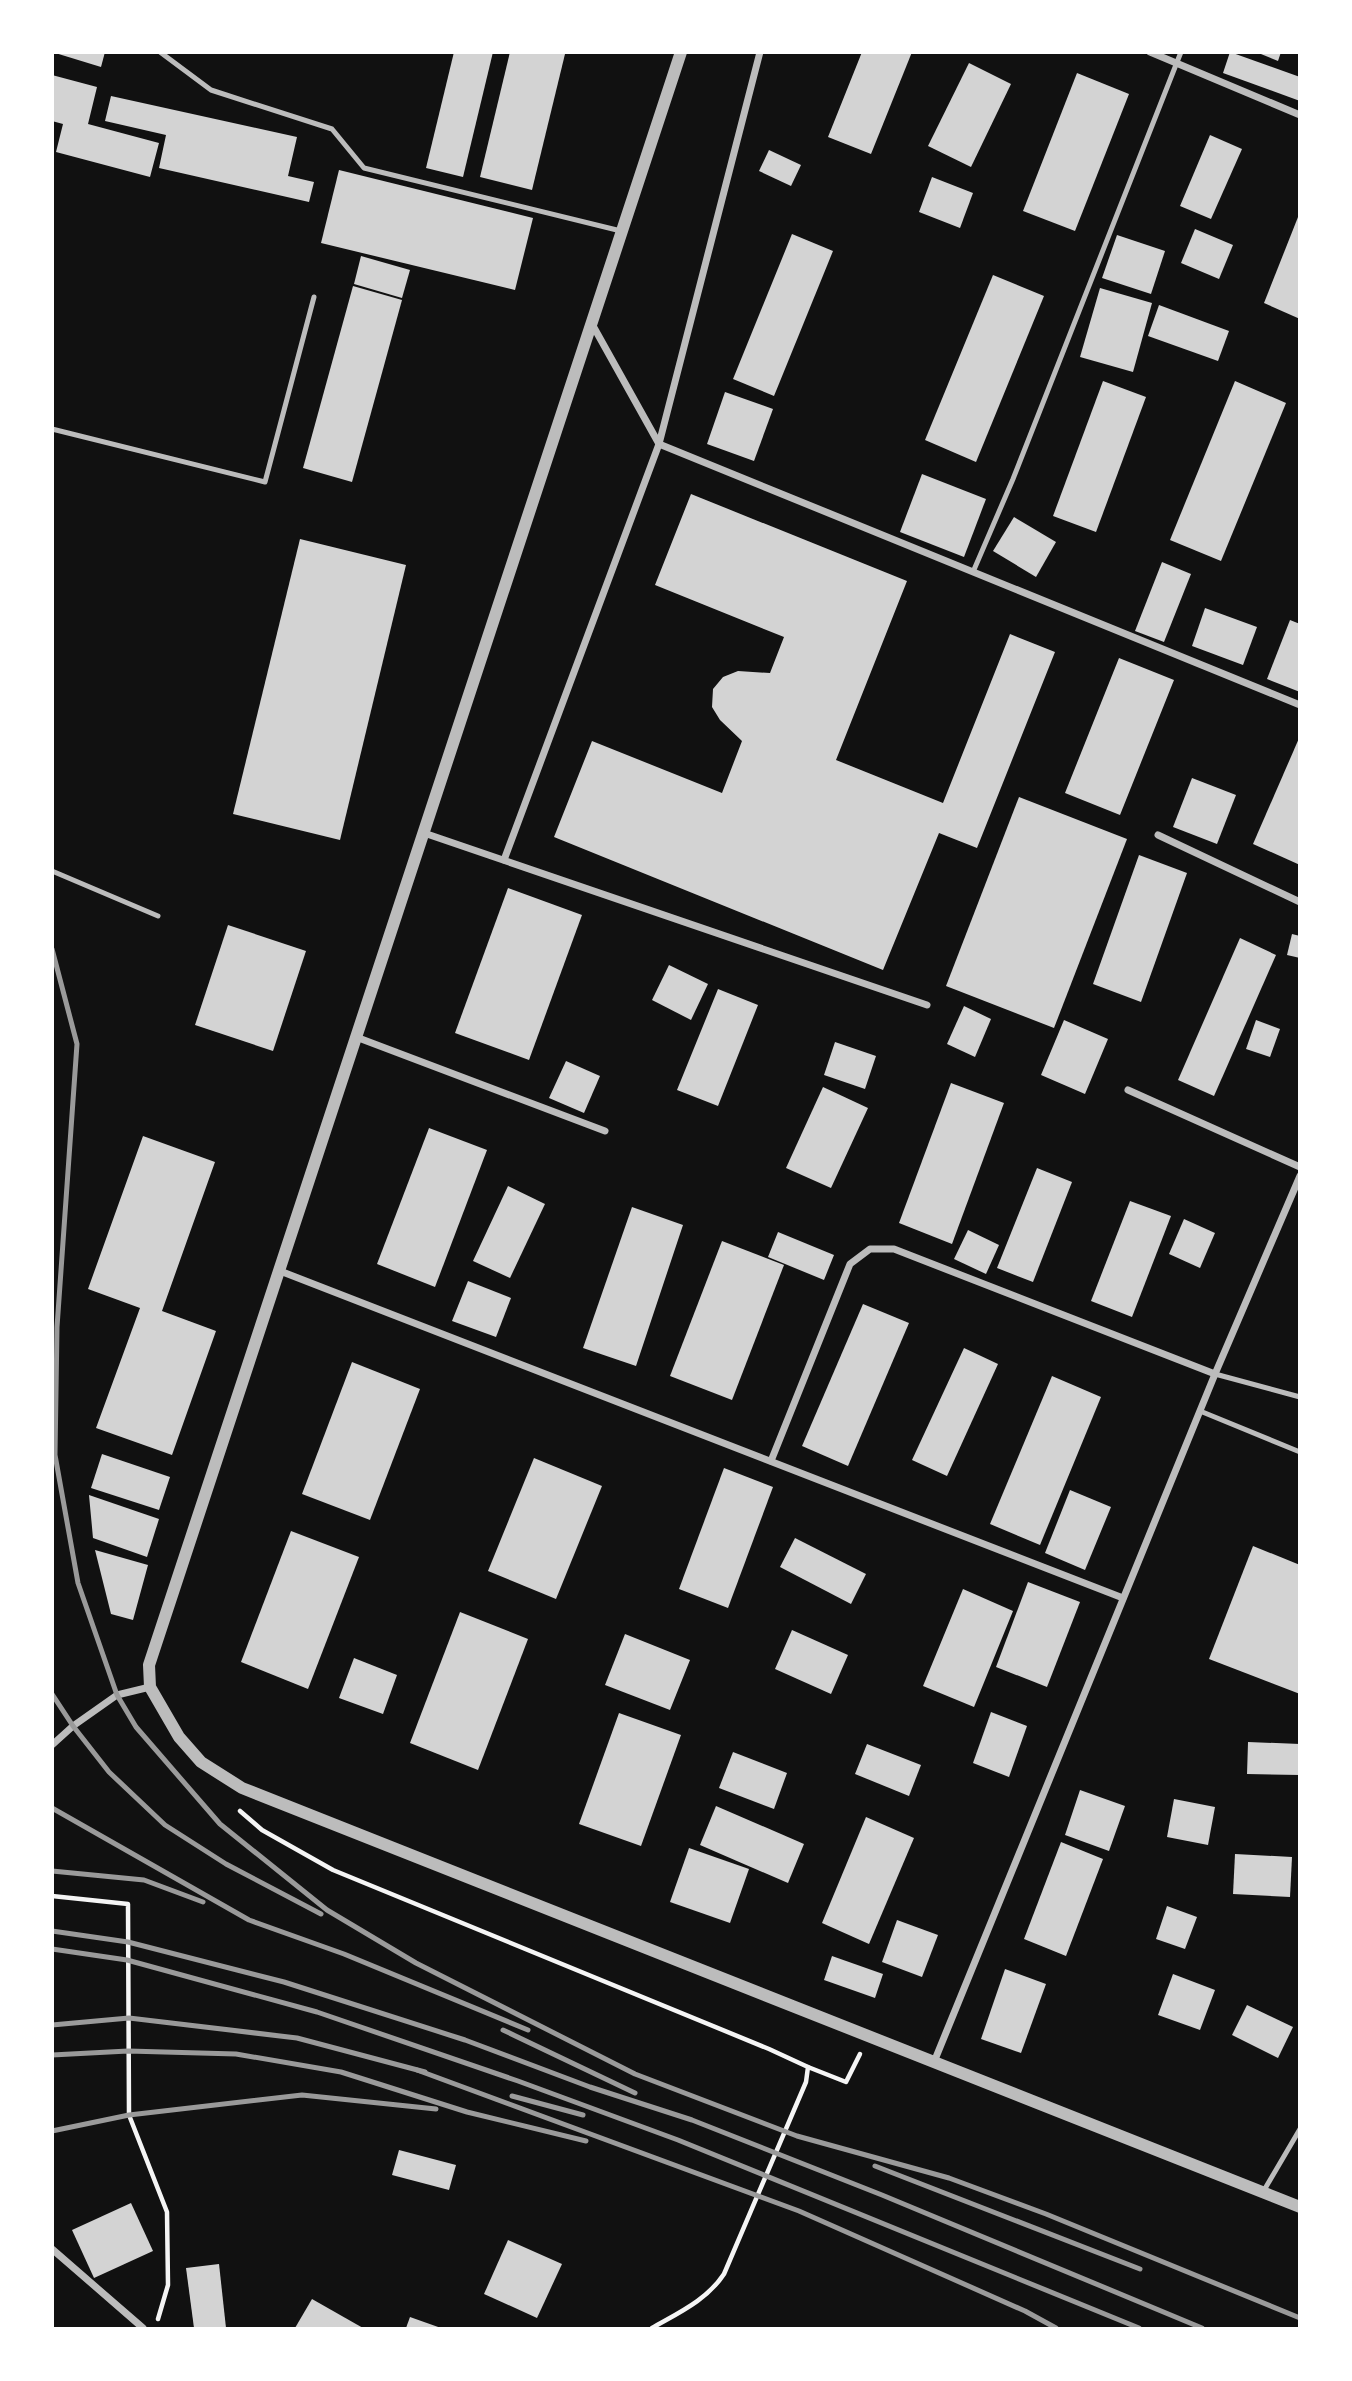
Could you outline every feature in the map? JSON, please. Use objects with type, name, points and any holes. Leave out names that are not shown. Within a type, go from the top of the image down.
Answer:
[{"type":"street","points":[[681,52],[149,1665],[150,1687],[179,1737],[201,1762],[242,1788],[1300,2207]]},
{"type":"street","points":[[504,860],[659,444],[760,52]]},
{"type":"street","points":[[1150,52],[1300,115]]},
{"type":"street","points":[[592,324],[659,444],[1300,705]]},
{"type":"street","points":[[424,833],[927,1005]]},
{"type":"street","points":[[1158,835],[1300,902]]},
{"type":"street","points":[[355,1036],[605,1131]]},
{"type":"street","points":[[1128,1090],[1300,1167]]},
{"type":"street","points":[[934,2062],[1215,1374],[1300,1176]]},
{"type":"street","points":[[771,1461],[850,1264],[870,1248],[894,1249],[1215,1374]]},
{"type":"street","points":[[279,1271],[1123,1598]]},
{"type":"street","points":[[52,1745],[73,1726],[117,1695],[150,1687]]},
{"type":"street","points":[[52,2249],[143,2329]]},
{"type":"lane","points":[[160,52],[211,90],[332,129],[364,168],[621,231]]},
{"type":"lane","points":[[973,572],[1013,478],[1181,52]]},
{"type":"lane","points":[[52,429],[265,482],[314,296]]},
{"type":"lane","points":[[52,870],[158,916]]},
{"type":"lane","points":[[1215,1374],[1300,1397]]},
{"type":"lane","points":[[1200,1411],[1300,1452]]},
{"type":"lane","points":[[1263,2192],[1300,2129]]},
{"type":"path","points":[[233,1805],[262,1830],[333,1871],[846,2082],[869,2036]]},
{"type":"path","points":[[52,1896],[128,1904],[129,2115],[167,2212],[168,2285],[155,2329]]},
{"type":"path","points":[[652,2329],[703,2298],[724,2274],[806,2082],[808,2067]]},
{"type":"building","points":[[52,52],[105,52],[101,67]]},
{"type":"building","points":[[454,52],[493,52],[463,177],[426,168]]},
{"type":"building","points":[[510,52],[565,54],[532,190],[480,177]]},
{"type":"building","points":[[862,52],[912,52],[871,154],[828,137]]},
{"type":"building","points":[[1230,52],[1300,77],[1300,101],[1223,73]]},
{"type":"building","points":[[1256,52],[1281,52],[1278,61]]},
{"type":"building","points":[[969,63],[1011,84],[971,167],[928,146]]},
{"type":"building","points":[[1077,73],[1129,94],[1075,231],[1023,211]]},
{"type":"building","points":[[52,75],[97,87],[88,124],[159,143],[150,177],[56,152],[63,124],[52,121]]},
{"type":"building","points":[[111,96],[297,137],[288,176],[314,182],[309,202],[159,168],[166,135],[105,121]]},
{"type":"building","points":[[1210,135],[1242,149],[1211,219],[1180,206]]},
{"type":"building","points":[[769,150],[801,165],[791,186],[759,171]]},
{"type":"building","points":[[339,170],[533,218],[515,290],[321,243]]},
{"type":"building","points":[[932,177],[973,193],[960,228],[919,212]]},
{"type":"building","points":[[1300,212],[1300,319],[1264,303]]},
{"type":"building","points":[[1195,229],[1233,245],[1219,279],[1181,263]]},
{"type":"building","points":[[792,234],[833,251],[774,396],[733,379]]},
{"type":"building","points":[[1117,235],[1165,251],[1151,294],[1102,278]]},
{"type":"building","points":[[361,256],[410,270],[402,298],[354,284]]},
{"type":"building","points":[[993,275],[1044,296],[976,462],[925,440]]},
{"type":"building","points":[[353,286],[402,300],[352,482],[303,468]]},
{"type":"building","points":[[1100,288],[1152,303],[1133,372],[1080,357]]},
{"type":"building","points":[[1159,305],[1229,331],[1218,361],[1148,336]]},
{"type":"building","points":[[1103,381],[1146,397],[1096,532],[1053,516]]},
{"type":"building","points":[[1235,381],[1286,403],[1221,561],[1170,540]]},
{"type":"building","points":[[725,392],[773,409],[754,461],[707,444]]},
{"type":"building","points":[[922,474],[986,499],[964,557],[900,532]]},
{"type":"building","points":[[691,494],[907,581],[836,760],[943,803],[1010,634],[1055,652],[977,848],[939,833],[883,970],[554,837],[592,741],[722,793],[742,741],[720,720],[712,707],[713,689],[723,677],[738,671],[770,673],[784,637],[655,585]]},
{"type":"building","points":[[1014,517],[1056,542],[1036,577],[993,551]]},
{"type":"building","points":[[300,539],[406,565],[340,840],[233,814]]},
{"type":"building","points":[[1162,562],[1191,574],[1164,642],[1135,631]]},
{"type":"building","points":[[1205,608],[1257,627],[1243,665],[1192,646]]},
{"type":"building","points":[[1290,620],[1300,624],[1300,692],[1267,679]]},
{"type":"building","points":[[1119,658],[1174,680],[1120,815],[1065,793]]},
{"type":"building","points":[[1300,736],[1300,865],[1253,844]]},
{"type":"building","points":[[1192,778],[1236,795],[1217,844],[1173,827]]},
{"type":"building","points":[[1019,797],[1127,839],[1054,1028],[946,986]]},
{"type":"building","points":[[1139,855],[1187,873],[1141,1002],[1093,984]]},
{"type":"building","points":[[508,888],[582,915],[529,1060],[455,1033]]},
{"type":"building","points":[[228,925],[306,951],[273,1051],[195,1025]]},
{"type":"building","points":[[1292,934],[1300,936],[1300,958],[1287,955]]},
{"type":"building","points":[[1240,938],[1276,955],[1214,1096],[1178,1080]]},
{"type":"building","points":[[669,965],[708,984],[691,1020],[652,1000]]},
{"type":"building","points":[[718,989],[758,1005],[718,1106],[677,1090]]},
{"type":"building","points":[[964,1006],[991,1019],[975,1057],[947,1044]]},
{"type":"building","points":[[1064,1020],[1108,1039],[1085,1094],[1041,1075]]},
{"type":"building","points":[[1256,1020],[1280,1029],[1270,1057],[1246,1049]]},
{"type":"building","points":[[835,1042],[876,1056],[865,1089],[824,1075]]},
{"type":"building","points":[[566,1061],[600,1076],[584,1113],[549,1098]]},
{"type":"building","points":[[951,1083],[1004,1103],[952,1244],[899,1223]]},
{"type":"building","points":[[823,1087],[868,1108],[831,1188],[786,1168]]},
{"type":"building","points":[[429,1128],[487,1150],[435,1287],[377,1264]]},
{"type":"building","points":[[143,1136],[215,1162],[162,1311],[216,1331],[172,1455],[96,1428],[140,1308],[88,1289]]},
{"type":"building","points":[[1037,1168],[1072,1182],[1033,1282],[997,1268]]},
{"type":"building","points":[[508,1186],[545,1204],[510,1278],[473,1261]]},
{"type":"building","points":[[1130,1201],[1171,1216],[1132,1317],[1091,1301]]},
{"type":"building","points":[[632,1207],[683,1225],[636,1366],[583,1348]]},
{"type":"building","points":[[1184,1219],[1215,1233],[1200,1268],[1169,1254]]},
{"type":"building","points":[[968,1230],[999,1245],[986,1274],[954,1259]]},
{"type":"building","points":[[778,1232],[834,1255],[824,1280],[768,1257]]},
{"type":"building","points":[[722,1241],[784,1265],[732,1400],[670,1376]]},
{"type":"building","points":[[468,1281],[511,1298],[496,1337],[452,1321]]},
{"type":"building","points":[[863,1304],[909,1323],[848,1466],[802,1446]]},
{"type":"building","points":[[964,1348],[998,1364],[947,1476],[912,1460]]},
{"type":"building","points":[[352,1362],[420,1389],[370,1520],[302,1494]]},
{"type":"building","points":[[1052,1376],[1101,1397],[1040,1545],[990,1524]]},
{"type":"building","points":[[102,1454],[170,1477],[159,1510],[91,1488]]},
{"type":"building","points":[[534,1458],[602,1486],[556,1599],[488,1571]]},
{"type":"building","points":[[724,1468],[773,1487],[728,1608],[679,1589]]},
{"type":"building","points":[[1070,1490],[1111,1507],[1085,1570],[1045,1553]]},
{"type":"building","points":[[89,1495],[159,1519],[147,1557],[93,1538]]},
{"type":"building","points":[[291,1531],[359,1557],[308,1689],[241,1662]]},
{"type":"building","points":[[795,1538],[866,1574],[851,1604],[780,1567]]},
{"type":"building","points":[[1253,1546],[1300,1565],[1300,1694],[1209,1659]]},
{"type":"building","points":[[95,1550],[148,1565],[133,1620],[111,1614]]},
{"type":"building","points":[[1028,1582],[1080,1602],[1047,1687],[996,1667]]},
{"type":"building","points":[[963,1589],[1013,1611],[974,1707],[923,1686]]},
{"type":"building","points":[[460,1612],[528,1639],[478,1770],[410,1743]]},
{"type":"building","points":[[792,1630],[848,1655],[831,1694],[775,1669]]},
{"type":"building","points":[[625,1634],[690,1660],[670,1710],[605,1685]]},
{"type":"building","points":[[354,1658],[397,1675],[383,1714],[339,1698]]},
{"type":"building","points":[[991,1712],[1027,1726],[1009,1777],[973,1763]]},
{"type":"building","points":[[619,1713],[681,1735],[641,1846],[579,1824]]},
{"type":"building","points":[[1248,1742],[1300,1744],[1300,1775],[1247,1774]]},
{"type":"building","points":[[867,1744],[921,1765],[909,1796],[855,1774]]},
{"type":"building","points":[[733,1752],[787,1773],[774,1809],[719,1788]]},
{"type":"building","points":[[1080,1790],[1125,1806],[1109,1851],[1065,1835]]},
{"type":"building","points":[[1174,1799],[1215,1807],[1208,1845],[1167,1837]]},
{"type":"building","points":[[716,1806],[804,1844],[788,1883],[700,1845]]},
{"type":"building","points":[[866,1817],[914,1838],[869,1944],[822,1923]]},
{"type":"building","points":[[1061,1842],[1103,1859],[1066,1956],[1024,1939]]},
{"type":"building","points":[[689,1848],[749,1869],[730,1923],[670,1902]]},
{"type":"building","points":[[1235,1854],[1292,1857],[1290,1897],[1233,1894]]},
{"type":"building","points":[[1167,1906],[1197,1917],[1185,1949],[1156,1939]]},
{"type":"building","points":[[897,1920],[938,1935],[922,1977],[882,1962]]},
{"type":"building","points":[[832,1956],[883,1974],[875,1998],[824,1980]]},
{"type":"building","points":[[1005,1969],[1046,1984],[1021,2053],[981,2039]]},
{"type":"building","points":[[1173,1974],[1215,1990],[1200,2030],[1158,2015]]},
{"type":"building","points":[[1247,2005],[1293,2027],[1278,2058],[1232,2035]]},
{"type":"building","points":[[399,2150],[456,2165],[449,2190],[392,2175]]},
{"type":"building","points":[[131,2203],[153,2251],[94,2278],[72,2230]]},
{"type":"building","points":[[508,2240],[562,2264],[537,2318],[484,2294]]},
{"type":"building","points":[[219,2264],[226,2328],[194,2328],[186,2268]]},
{"type":"building","points":[[312,2299],[363,2328],[295,2328]]},
{"type":"building","points":[[410,2317],[441,2328],[406,2328]]},
{"type":"railway","points":[[52,949],[77,1044],[57,1327],[55,1455],[78,1583],[117,1695],[136,1727],[220,1824],[327,1910],[416,1963],[635,2074],[797,2136],[949,2178],[1046,2214],[1300,2318]]},
{"type":"railway","points":[[52,1694],[109,1772],[165,1825],[226,1864],[321,1914]]},
{"type":"railway","points":[[52,1808],[249,1920],[344,1954],[528,2030]]},
{"type":"railway","points":[[52,1871],[144,1880],[203,1902]]},
{"type":"railway","points":[[52,1931],[128,1942],[284,1982],[465,2040],[590,2087],[692,2120],[882,2195],[1202,2328]]},
{"type":"railway","points":[[52,1949],[127,1960],[317,2012],[518,2081],[678,2140],[1139,2328]]},
{"type":"railway","points":[[52,2025],[129,2018],[297,2038],[425,2072]]},
{"type":"railway","points":[[503,2030],[635,2093]]},
{"type":"railway","points":[[52,2055],[128,2051],[236,2054],[341,2072],[467,2112],[586,2141]]},
{"type":"railway","points":[[417,2070],[799,2211],[1025,2311],[1056,2328]]},
{"type":"railway","points":[[52,2131],[129,2115],[302,2095],[436,2109]]},
{"type":"railway","points":[[512,2096],[583,2115]]},
{"type":"railway","points":[[875,2166],[1140,2269]]}]
